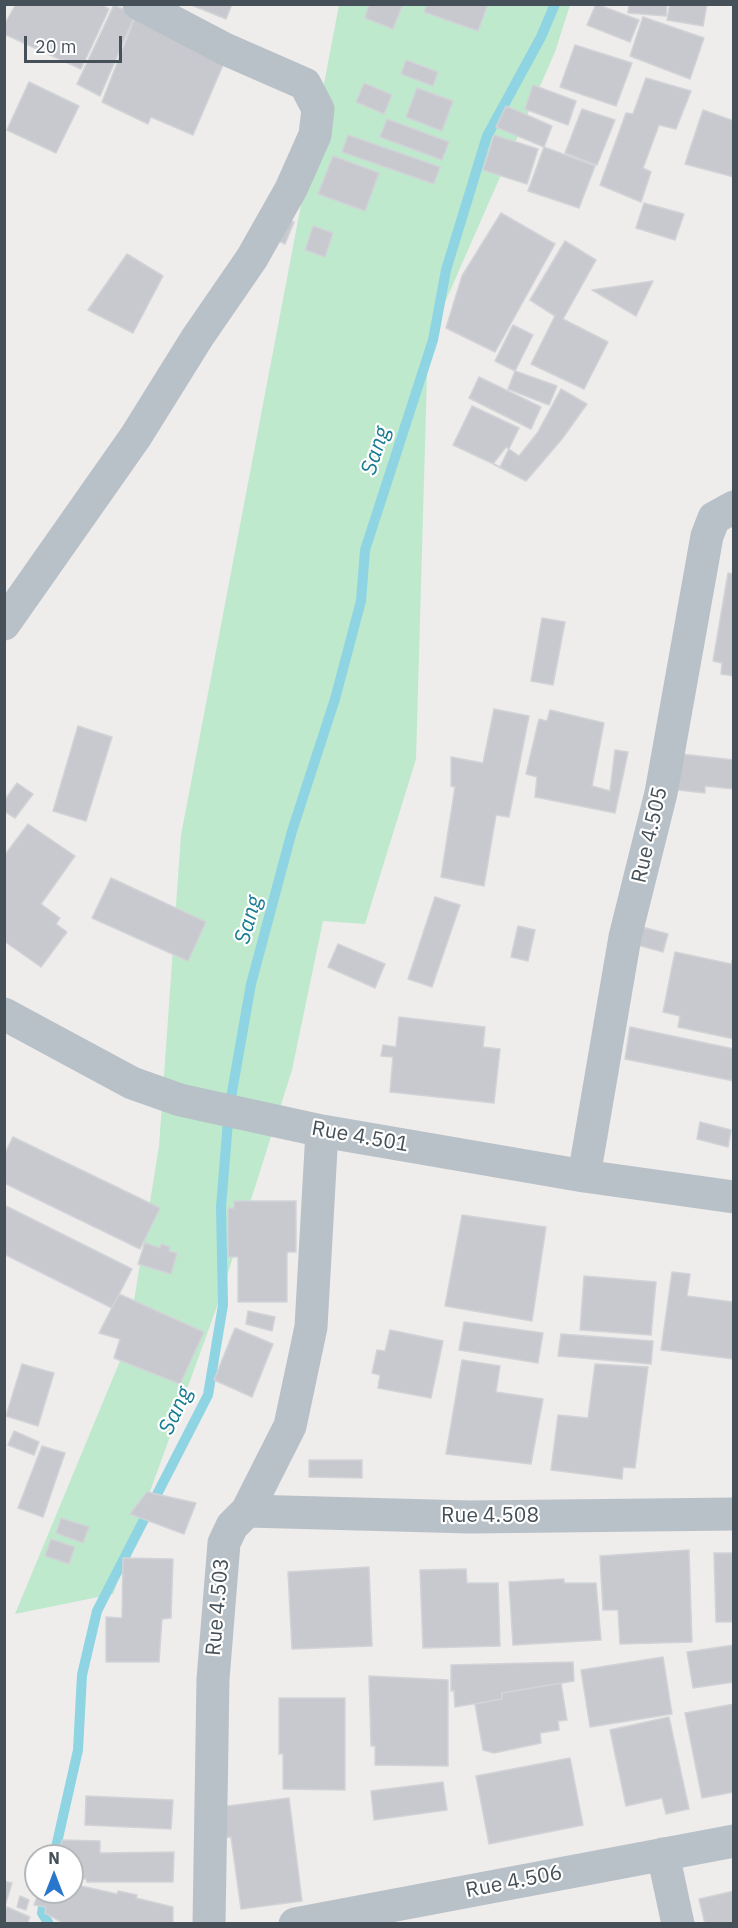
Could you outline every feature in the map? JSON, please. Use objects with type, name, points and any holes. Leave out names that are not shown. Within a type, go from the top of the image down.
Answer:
[{"type":"street","points":[[4,624],[136,436],[197,338],[252,258],[291,189],[315,135],[318,109],[305,84],[225,49],[139,4]]},
{"type":"street","name":"Rue 4.505","points":[[585,1176],[625,937],[661,794],[707,537],[714,518],[734,507]]},
{"type":"street","name":"Rue 4.501","points":[[4,1014],[132,1083],[180,1100],[322,1131],[585,1176],[734,1197]]},
{"type":"street","name":"Rue 4.503","points":[[208,1923],[213,1679],[224,1543],[232,1526],[248,1511],[290,1426],[311,1327],[322,1131]]},
{"type":"street","name":"Rue 4.508","points":[[248,1511],[470,1517],[734,1514]]},
{"type":"street","name":"Rue 4.506","points":[[295,1923],[734,1842]]},
{"type":"street","points":[[663,1854],[678,1923]]},
{"type":"green space","points":[[339,5],[570,5],[555,52],[428,341],[416,759],[365,924],[323,921],[292,1070],[220,1298],[113,1594],[15,1614],[127,1344],[159,1146],[181,835]]},
{"type":"building","points":[[16,4],[100,4],[109,9],[81,69],[4,34],[4,25]]},
{"type":"building","points":[[189,4],[232,4],[226,19]]},
{"type":"building","points":[[369,4],[403,4],[393,29],[365,18]]},
{"type":"building","points":[[427,4],[488,4],[478,31],[424,12]]},
{"type":"building","points":[[596,4],[639,20],[630,42],[587,25]]},
{"type":"building","points":[[629,4],[667,4],[666,16],[628,13]]},
{"type":"building","points":[[670,4],[707,4],[703,26],[667,20]]},
{"type":"building","points":[[114,5],[135,15],[100,96],[77,84]]},
{"type":"building","points":[[136,15],[226,58],[193,135],[151,117],[148,124],[102,102]]},
{"type":"building","points":[[643,17],[704,38],[690,79],[630,56]]},
{"type":"building","points":[[575,45],[632,63],[616,106],[560,87]]},
{"type":"building","points":[[406,60],[438,72],[433,86],[401,74]]},
{"type":"building","points":[[646,78],[691,91],[676,129],[659,125],[643,168],[651,172],[641,202],[600,185],[626,113],[633,114]]},
{"type":"building","points":[[29,82],[79,106],[56,153],[7,130]]},
{"type":"building","points":[[364,83],[392,95],[384,114],[356,102]]},
{"type":"building","points":[[533,85],[576,101],[568,125],[525,109]]},
{"type":"building","points":[[417,88],[453,101],[442,131],[406,117]]},
{"type":"building","points":[[506,106],[552,126],[544,147],[496,127]]},
{"type":"building","points":[[582,109],[615,120],[597,165],[565,153]]},
{"type":"building","points":[[703,110],[734,121],[734,177],[685,164]]},
{"type":"building","points":[[387,119],[449,142],[442,160],[380,137]]},
{"type":"building","points":[[348,135],[440,167],[434,184],[342,152]]},
{"type":"building","points":[[494,135],[538,149],[527,184],[483,170]]},
{"type":"building","points":[[544,147],[595,166],[579,208],[528,191]]},
{"type":"building","points":[[333,156],[379,173],[365,211],[318,194]]},
{"type":"building","points":[[644,203],[684,214],[675,240],[636,228]]},
{"type":"building","points":[[501,213],[555,244],[495,352],[446,328],[462,276]]},
{"type":"building","points":[[281,217],[294,222],[285,244],[272,238]]},
{"type":"building","points":[[313,226],[333,233],[325,257],[305,250]]},
{"type":"building","points":[[565,241],[596,260],[563,319],[608,342],[584,389],[531,364],[555,316],[530,300]]},
{"type":"building","points":[[127,254],[163,276],[133,333],[88,310]]},
{"type":"building","points":[[653,281],[636,316],[592,290]]},
{"type":"building","points":[[513,325],[533,335],[515,371],[495,361]]},
{"type":"building","points":[[515,371],[557,386],[549,405],[508,389]]},
{"type":"building","points":[[479,377],[541,407],[531,429],[469,398]]},
{"type":"building","points":[[561,389],[587,404],[562,439],[526,481],[493,464],[506,447],[519,456],[538,432]]},
{"type":"building","points":[[472,406],[519,428],[500,467],[453,445]]},
{"type":"building","points":[[728,573],[734,574],[734,676],[721,674],[722,663],[713,661]]},
{"type":"building","points":[[542,618],[565,622],[553,685],[531,681]]},
{"type":"building","points":[[494,709],[529,716],[509,817],[496,815],[484,886],[441,877],[455,787],[451,786],[451,757],[483,763]]},
{"type":"building","points":[[550,710],[604,723],[592,786],[610,791],[615,750],[628,752],[615,813],[535,797],[537,777],[526,774],[539,719],[547,721]]},
{"type":"building","points":[[78,726],[112,737],[86,821],[53,811]]},
{"type":"building","points":[[681,754],[734,760],[734,789],[705,786],[705,793],[678,790]]},
{"type":"building","points":[[17,783],[33,794],[15,818],[4,811],[4,801]]},
{"type":"building","points":[[28,824],[75,856],[41,904],[60,918],[56,924],[67,932],[41,967],[4,941],[4,856]]},
{"type":"building","points":[[111,878],[206,922],[188,961],[92,918]]},
{"type":"building","points":[[435,897],[460,905],[432,987],[408,979]]},
{"type":"building","points":[[635,925],[668,934],[663,952],[630,943]]},
{"type":"building","points":[[518,926],[535,930],[528,961],[511,957]]},
{"type":"building","points":[[338,944],[385,964],[375,988],[328,967]]},
{"type":"building","points":[[675,952],[731,964],[734,956],[734,1039],[678,1027],[680,1016],[663,1012]]},
{"type":"building","points":[[399,1017],[485,1027],[483,1047],[500,1049],[494,1103],[390,1092],[393,1057],[381,1056],[383,1045],[396,1047]]},
{"type":"building","points":[[630,1027],[734,1049],[734,1081],[625,1059]]},
{"type":"building","points":[[700,1122],[731,1130],[728,1147],[697,1139]]},
{"type":"building","points":[[13,1137],[160,1208],[140,1249],[4,1183],[4,1155]]},
{"type":"building","points":[[234,1201],[296,1201],[296,1252],[287,1252],[287,1302],[238,1302],[238,1257],[228,1257],[228,1208],[234,1208]]},
{"type":"building","points":[[4,1205],[132,1269],[112,1308],[4,1254]]},
{"type":"building","points":[[462,1215],[546,1227],[532,1321],[445,1306]]},
{"type":"building","points":[[145,1243],[160,1248],[161,1244],[170,1247],[169,1251],[177,1253],[171,1274],[138,1264]]},
{"type":"building","points":[[672,1272],[690,1274],[687,1296],[733,1302],[734,1300],[734,1359],[661,1350]]},
{"type":"building","points":[[584,1276],[656,1282],[651,1335],[580,1330]]},
{"type":"building","points":[[119,1294],[204,1332],[180,1384],[114,1358],[120,1339],[99,1333]]},
{"type":"building","points":[[248,1311],[275,1317],[272,1331],[246,1324]]},
{"type":"building","points":[[464,1322],[543,1333],[538,1363],[459,1350]]},
{"type":"building","points":[[235,1328],[273,1344],[252,1397],[214,1380]]},
{"type":"building","points":[[390,1330],[443,1341],[431,1398],[378,1388],[380,1375],[372,1373],[377,1350],[385,1351]]},
{"type":"building","points":[[561,1334],[653,1341],[651,1364],[558,1356]]},
{"type":"building","points":[[462,1360],[500,1366],[496,1392],[543,1399],[531,1464],[446,1454]]},
{"type":"building","points":[[22,1364],[54,1373],[38,1426],[6,1416]]},
{"type":"building","points":[[595,1364],[648,1367],[635,1468],[623,1467],[622,1479],[551,1470],[558,1415],[588,1418]]},
{"type":"building","points":[[14,1431],[39,1442],[34,1455],[8,1445]]},
{"type":"building","points":[[42,1446],[65,1453],[43,1517],[18,1508]]},
{"type":"building","points":[[309,1460],[362,1460],[362,1478],[309,1477]]},
{"type":"building","points":[[147,1492],[196,1503],[184,1534],[130,1514]]},
{"type":"building","points":[[61,1518],[89,1527],[83,1543],[56,1533]]},
{"type":"building","points":[[51,1539],[75,1547],[69,1564],[45,1556]]},
{"type":"building","points":[[689,1550],[692,1642],[620,1644],[618,1610],[603,1610],[600,1556]]},
{"type":"building","points":[[714,1553],[734,1553],[734,1622],[716,1622]]},
{"type":"building","points":[[123,1558],[173,1559],[171,1618],[162,1619],[159,1662],[106,1662],[106,1617],[122,1618]]},
{"type":"building","points":[[369,1567],[372,1646],[292,1649],[288,1572]]},
{"type":"building","points":[[466,1569],[467,1583],[498,1583],[500,1646],[423,1648],[420,1570]]},
{"type":"building","points":[[564,1579],[564,1583],[596,1583],[601,1640],[513,1645],[509,1582]]},
{"type":"building","points":[[734,1645],[734,1682],[693,1688],[687,1652]]},
{"type":"building","points":[[663,1657],[672,1714],[590,1727],[581,1670]]},
{"type":"building","points":[[573,1662],[574,1681],[502,1693],[502,1699],[455,1707],[454,1690],[451,1691],[451,1665]]},
{"type":"building","points":[[369,1676],[448,1680],[448,1766],[375,1765],[375,1746],[371,1746]]},
{"type":"building","points":[[561,1683],[567,1720],[558,1721],[559,1730],[540,1733],[541,1743],[494,1753],[483,1750],[475,1704],[502,1699],[502,1693]]},
{"type":"building","points":[[279,1698],[345,1698],[345,1790],[283,1789],[283,1754],[279,1754]]},
{"type":"building","points":[[734,1704],[734,1792],[702,1798],[685,1713]]},
{"type":"building","points":[[669,1717],[689,1809],[666,1814],[662,1798],[626,1806],[610,1730]]},
{"type":"building","points":[[570,1758],[583,1825],[489,1844],[476,1776]]},
{"type":"building","points":[[443,1782],[447,1810],[374,1820],[371,1791]]},
{"type":"building","points":[[86,1796],[173,1800],[171,1829],[85,1825]]},
{"type":"building","points":[[289,1798],[302,1901],[241,1909],[231,1837],[220,1838],[216,1811],[228,1806]]},
{"type":"building","points":[[62,1840],[100,1841],[100,1853],[174,1852],[173,1882],[87,1882],[84,1879],[84,1844],[61,1844]]},
{"type":"building","points":[[4,1881],[12,1883],[5,1906],[4,1906]]},
{"type":"building","points":[[84,1887],[117,1894],[118,1891],[173,1907],[173,1924],[65,1924],[45,1913],[46,1907],[34,1905],[84,1904]]},
{"type":"building","points":[[734,1891],[734,1924],[705,1924],[699,1899]]},
{"type":"building","points":[[20,1896],[24,1898],[24,1904],[28,1904],[26,1910],[17,1907]]},
{"type":"building","points":[[7,1907],[30,1917],[27,1924],[4,1924],[4,1910]]},
{"type":"waterway","name":"Sang","points":[[57,1844],[78,1750],[82,1675],[97,1611],[208,1395],[223,1305],[221,1207],[229,1109],[251,984],[292,831],[335,699],[361,601],[365,550],[433,340],[446,270],[487,136],[541,37],[555,4]]},
{"type":"waterway","name":"Sang","points":[[44,1904],[42,1913],[49,1924]]}]
